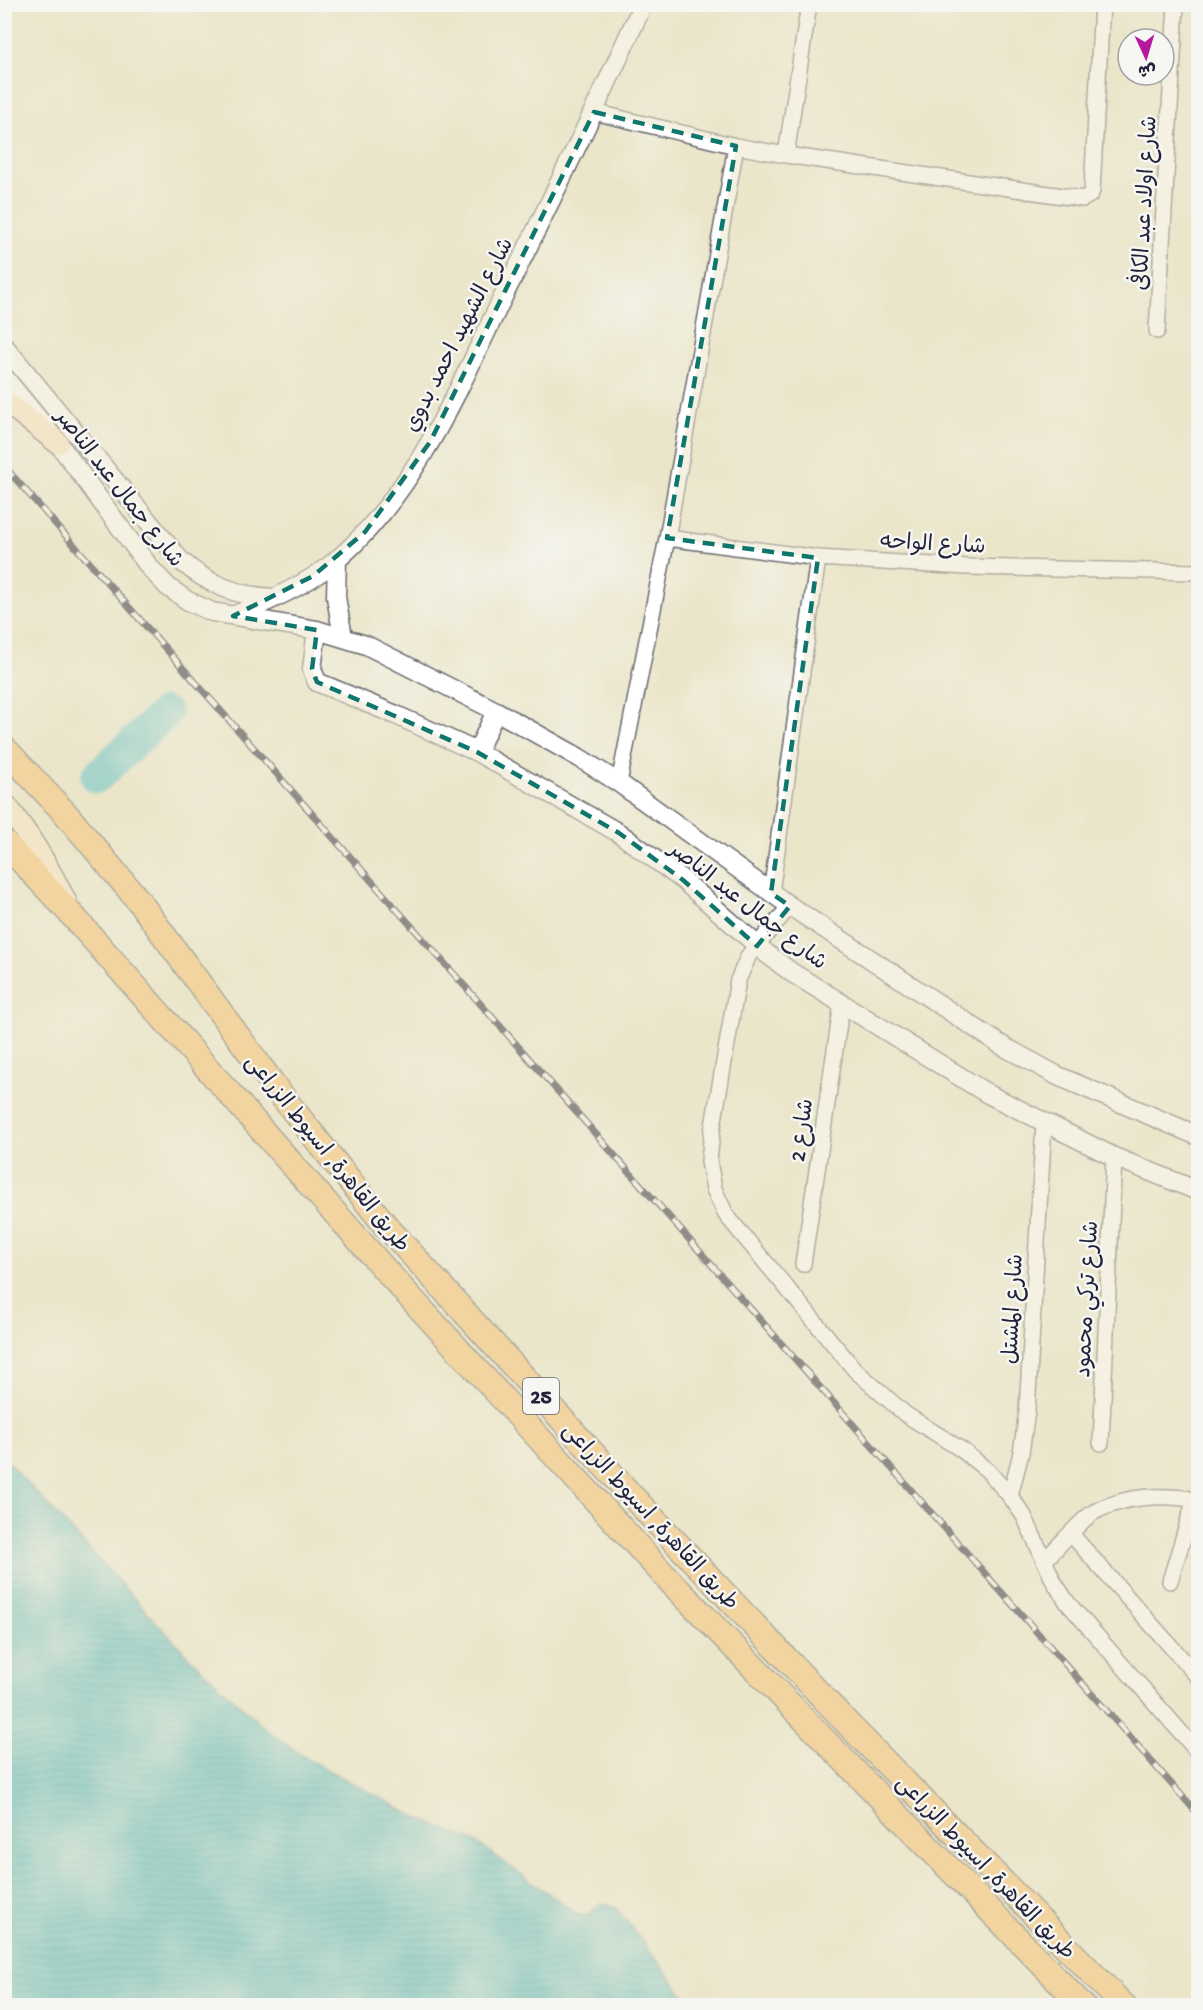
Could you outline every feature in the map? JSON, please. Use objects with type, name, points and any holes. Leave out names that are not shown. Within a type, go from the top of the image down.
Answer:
[{"type":"highway","name":"طريق القاهرة, اسيوط الزراعى","points":[[4,748],[66,814],[138,900],[281,1095],[386,1226],[701,1569],[848,1724],[1124,2006]]},
{"type":"highway","name":"طريق القاهرة, اسيوط الزراعى","points":[[4,842],[72,915],[365,1247],[665,1576],[1083,2006]]},
{"type":"main road","points":[[4,400],[58,443]]},
{"type":"main road","points":[[4,803],[45,861],[72,915]]},
{"type":"street","name":"شارع الشهيد احمد بدوي","points":[[232,616],[274,598],[313,576],[337,559],[365,532],[430,442],[594,112],[643,4]]},
{"type":"street","points":[[786,155],[809,4]]},
{"type":"street","points":[[594,112],[736,146],[1077,200],[1086,198],[1092,191],[1102,4]]},
{"type":"street","name":"شارع اولاد عبد الكافى","points":[[1157,331],[1176,4]]},
{"type":"street","points":[[619,783],[667,538],[736,146]]},
{"type":"street","name":"شارع جمال عبد الناصر","points":[[4,346],[180,561],[202,578],[225,589],[249,596],[274,598]]},
{"type":"street","name":"شارع جمال عبد الناصر","points":[[4,377],[58,443],[150,568],[168,587],[188,601],[232,616],[317,630],[366,645],[496,711],[619,783],[771,893],[1001,1045],[1058,1076],[1198,1136]]},
{"type":"street","name":"شارع الواحه","points":[[667,538],[818,558],[966,567],[1198,572]]},
{"type":"street","points":[[771,893],[818,558]]},
{"type":"street","points":[[337,559],[336,597],[343,637]]},
{"type":"street","name":"شارع جمال عبد الناصر","points":[[317,630],[312,669],[317,682],[477,752],[619,833],[683,880],[757,946],[791,972],[988,1094],[1114,1157],[1198,1191]]},
{"type":"street","points":[[477,752],[496,711]]},
{"type":"street","points":[[790,906],[748,955],[738,980],[709,1161],[714,1189],[726,1215],[855,1370],[905,1414],[962,1450],[988,1471],[1010,1496],[1032,1530],[1054,1582],[1067,1602],[1198,1752]]},
{"type":"street","name":"شارع 2","points":[[804,1264],[842,1004]]},
{"type":"street","name":"شارع المشتل","points":[[1010,1496],[1021,1453],[1028,1411],[1044,1123]]},
{"type":"street","name":"شارع تركي محمود","points":[[1101,1443],[1114,1157]]},
{"type":"street","points":[[1044,1561],[1092,1513],[1129,1500],[1168,1495],[1197,1500],[1170,1581]]},
{"type":"street","points":[[1071,1534],[1198,1677]]},
{"type":"highlighted area","points":[[594,112],[736,146],[667,538],[818,558],[771,893],[790,906],[757,946],[683,880],[619,833],[477,752],[317,682],[312,669],[317,630],[233,616],[313,576],[365,532],[430,442]]},
{"type":"water","points":[[5,1459],[188,1656],[270,1733],[311,1761],[416,1817],[474,1841],[579,1915],[588,1914],[601,1903],[609,1904],[617,1909],[692,2005],[5,2005]]},
{"type":"waterway","points":[[97,777],[165,713]]},
{"type":"railway","points":[[4,466],[1198,1814]]}]
